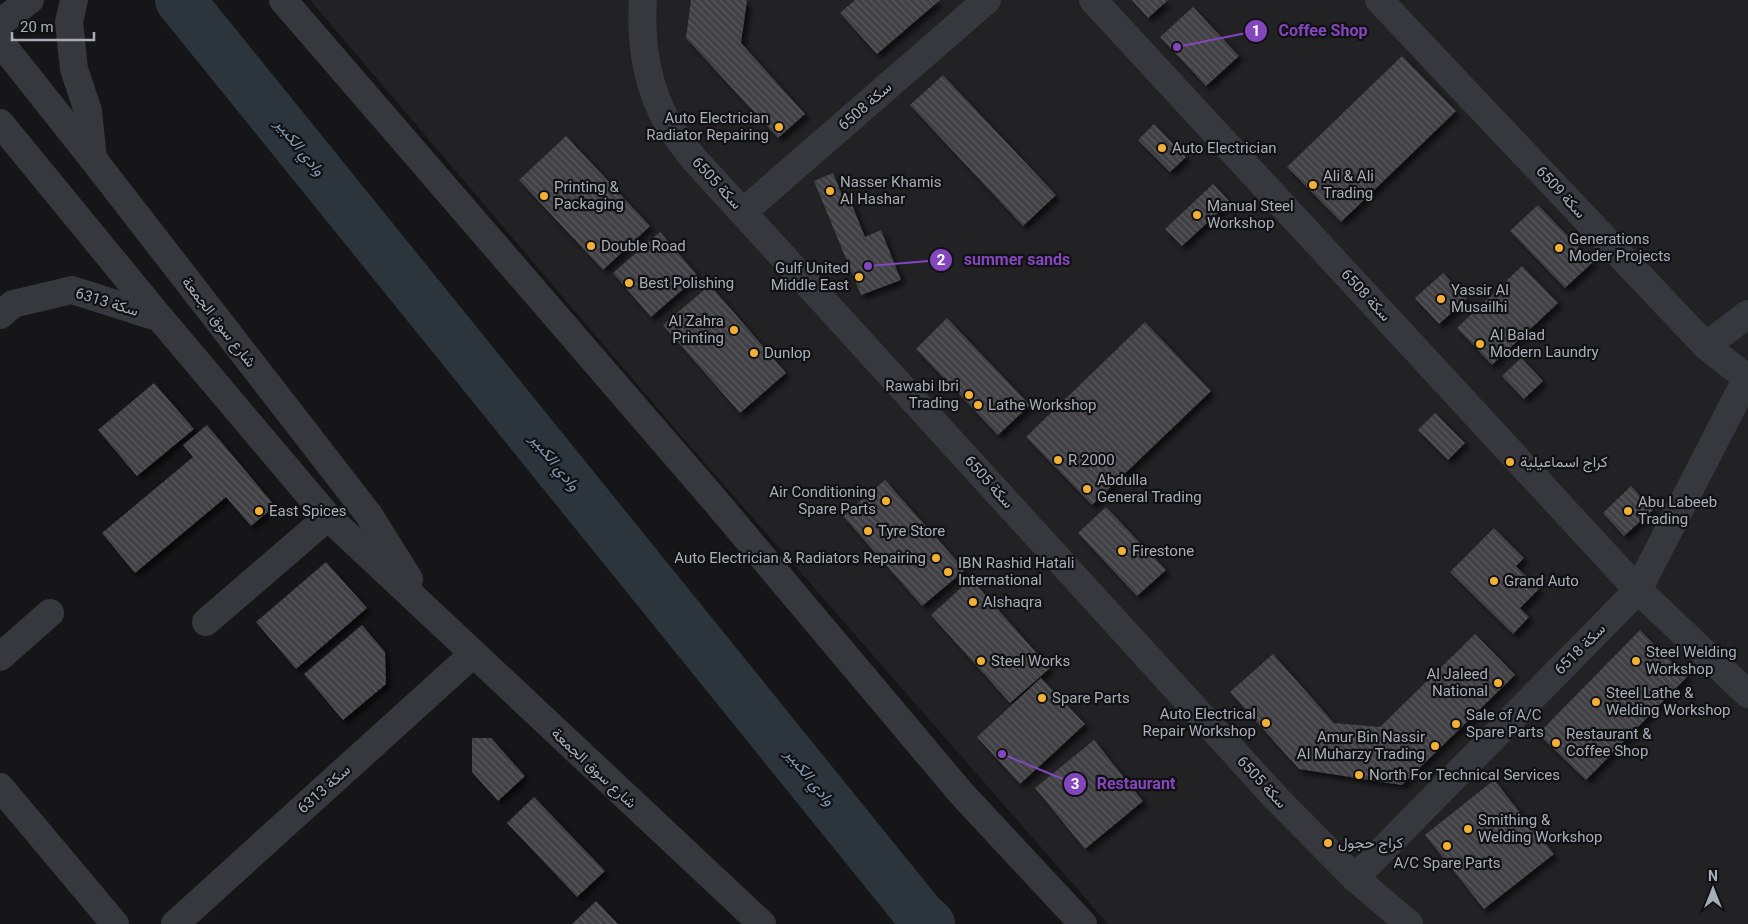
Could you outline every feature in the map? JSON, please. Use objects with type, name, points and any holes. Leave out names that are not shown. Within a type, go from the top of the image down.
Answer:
[{"type":"street","points":[[0,23],[30,0]]},
{"type":"street","points":[[283,0],[712,497],[961,793],[1083,924]]},
{"type":"street","name":"سكة 6505","points":[[643,0],[643,49],[653,89],[670,126],[694,159],[1276,798],[1355,878],[1409,924]]},
{"type":"street","name":"سكة 6508","points":[[743,212],[987,0]]},
{"type":"street","name":"سكة 6508","points":[[1093,0],[1638,590],[1748,694]]},
{"type":"street","name":"سكة 6509","points":[[1379,0],[1706,346],[1748,378]]},
{"type":"street","points":[[73,2],[69,22],[74,69],[88,111],[93,159]]},
{"type":"street","name":"شارع سوق الجمعة","points":[[0,42],[369,515],[428,610]]},
{"type":"street","name":"شارع سوق الجمعة","points":[[0,124],[328,517],[762,924]]},
{"type":"street","name":"سكة 6313","points":[[4,303],[72,290],[160,318]]},
{"type":"street","points":[[1706,346],[1748,314]]},
{"type":"street","name":"سكة 6518","points":[[1355,878],[1638,590],[1748,378]]},
{"type":"street","points":[[206,622],[328,517]]},
{"type":"street","points":[[0,657],[50,613]]},
{"type":"street","name":"سكة 6313","points":[[175,924],[473,654]]},
{"type":"street","points":[[0,787],[115,924]]},
{"type":"shaded area","points":[[310,0],[1748,0],[1748,924],[1108,924],[683,438]]},
{"type":"building","points":[[691,0],[747,0],[741,43],[805,114],[778,138],[686,38]]},
{"type":"building","points":[[855,0],[940,0],[877,54],[840,13]]},
{"type":"building","points":[[1132,0],[1168,0],[1148,18]]},
{"type":"building","points":[[1193,7],[1239,56],[1206,86],[1160,37]]},
{"type":"building","points":[[1402,56],[1456,111],[1341,222],[1287,167]]},
{"type":"building","points":[[943,75],[1056,195],[1023,226],[910,105]]},
{"type":"building","name":"Auto Electrician","points":[[1154,124],[1186,157],[1170,172],[1138,140]]},
{"type":"building","points":[[566,136],[650,226],[603,270],[519,180]]},
{"type":"building","points":[[833,173],[845,202],[850,200],[865,237],[881,230],[901,280],[861,295],[814,181]]},
{"type":"building","name":"Manual Steel Workshop","points":[[1213,184],[1230,202],[1182,246],[1165,229]]},
{"type":"building","points":[[1538,205],[1593,262],[1565,288],[1510,231]]},
{"type":"building","points":[[660,232],[698,276],[651,317],[613,273]]},
{"type":"building","points":[[1522,266],[1558,303],[1492,365],[1457,328]]},
{"type":"building","name":"Yassir Al Musailhi","points":[[1443,273],[1467,299],[1439,324],[1415,298]]},
{"type":"building","points":[[710,285],[786,373],[740,413],[663,325]]},
{"type":"building","points":[[947,318],[1030,405],[998,435],[916,349]]},
{"type":"building","points":[[1145,322],[1211,391],[1092,505],[1026,437]]},
{"type":"building","points":[[1521,358],[1543,381],[1524,399],[1502,376]]},
{"type":"building","points":[[154,383],[194,429],[137,476],[98,430]]},
{"type":"building","points":[[1435,413],[1465,443],[1448,460],[1418,430]]},
{"type":"building","points":[[207,425],[275,506],[251,526],[226,497],[135,573],[102,533],[193,457],[183,445]]},
{"type":"building","points":[[885,480],[965,570],[922,606],[843,516]]},
{"type":"building","name":"Abu Labeeb Trading","points":[[1631,486],[1653,510],[1624,536],[1603,513]]},
{"type":"building","name":"Firestone","points":[[1106,507],[1166,570],[1137,596],[1078,533]]},
{"type":"building","name":"Grand Auto","points":[[1494,528],[1524,558],[1516,566],[1539,589],[1520,608],[1529,617],[1513,634],[1450,572]]},
{"type":"building","points":[[326,562],[367,608],[296,669],[256,622]]},
{"type":"building","points":[[971,579],[1050,668],[1010,703],[931,615]]},
{"type":"building","points":[[362,625],[385,652],[386,684],[343,720],[304,674]]},
{"type":"building","points":[[1640,630],[1687,677],[1586,780],[1538,734]]},
{"type":"building","points":[[1475,634],[1515,675],[1402,785],[1299,769],[1230,692],[1273,654],[1334,723],[1380,727]]},
{"type":"building","points":[[1041,678],[1085,724],[1020,784],[977,737]]},
{"type":"building","points":[[472,738],[491,738],[525,776],[498,801],[472,772]]},
{"type":"building","points":[[1094,740],[1143,801],[1085,849],[1035,788]]},
{"type":"building","points":[[1494,780],[1554,854],[1484,909],[1425,835]]},
{"type":"building","points":[[534,797],[605,871],[577,897],[507,823]]},
{"type":"building","points":[[596,901],[618,924],[572,924]]},
{"type":"waterway","name":"وادي الكبير","points":[[180,0],[920,915],[930,924]]},
{"type":"place","name":"Coffee Shop","points":[[1177,47]]},
{"type":"place","name":"Auto Electrician Radiator Repairing","points":[[779,127]]},
{"type":"place","name":"Auto Electrician","points":[[1162,148]]},
{"type":"place","name":"Ali & Ali Trading","points":[[1313,185]]},
{"type":"place","name":"Nasser Khamis Al Hashar","points":[[830,191]]},
{"type":"place","name":"Printing & Packaging","points":[[544,196]]},
{"type":"place","name":"Manual Steel Workshop","points":[[1197,215]]},
{"type":"place","name":"Double Road","points":[[591,246]]},
{"type":"place","name":"Generations Moder Projects","points":[[1559,248]]},
{"type":"place","name":"summer sands","points":[[868,266]]},
{"type":"place","name":"Gulf United Middle East","points":[[859,277]]},
{"type":"place","name":"Best Polishing","points":[[629,283]]},
{"type":"place","name":"Yassir Al Musailhi","points":[[1441,299]]},
{"type":"place","name":"Al Zahra Printing","points":[[734,330]]},
{"type":"place","name":"Al Balad Modern Laundry","points":[[1480,344]]},
{"type":"place","name":"Dunlop","points":[[754,353]]},
{"type":"place","name":"Rawabi Ibri Trading","points":[[969,395]]},
{"type":"place","name":"Lathe Workshop","points":[[978,405]]},
{"type":"place","name":"R 2000","points":[[1058,460]]},
{"type":"place","name":"كراج اسماعيلية","points":[[1510,462]]},
{"type":"place","name":"Abdulla General Trading","points":[[1087,489]]},
{"type":"place","name":"Air Conditioning Spare Parts","points":[[886,501]]},
{"type":"place","name":"East Spices","points":[[259,511]]},
{"type":"place","name":"Abu Labeeb Trading","points":[[1628,511]]},
{"type":"place","name":"Tyre Store","points":[[868,531]]},
{"type":"place","name":"Firestone","points":[[1122,551]]},
{"type":"place","name":"Auto Electrician & Radiators Repairing","points":[[936,558]]},
{"type":"place","name":"IBN Rashid Hatali International","points":[[948,572]]},
{"type":"place","name":"Grand Auto","points":[[1494,581]]},
{"type":"place","name":"Alshaqra","points":[[973,602]]},
{"type":"place","name":"Steel Works","points":[[981,661]]},
{"type":"place","name":"Steel Welding Workshop","points":[[1636,661]]},
{"type":"place","name":"Al Jaleed National","points":[[1498,683]]},
{"type":"place","name":"Spare Parts","points":[[1042,698]]},
{"type":"place","name":"Steel Lathe & Welding Workshop","points":[[1596,702]]},
{"type":"place","name":"Auto Electrical Repair Workshop","points":[[1266,723]]},
{"type":"place","name":"Sale of A/C Spare Parts","points":[[1456,724]]},
{"type":"place","name":"Restaurant & Coffee Shop","points":[[1556,743]]},
{"type":"place","name":"Amur Bin Nassir Al Muharzy Trading","points":[[1435,746]]},
{"type":"place","name":"Restaurant","points":[[1002,754]]},
{"type":"place","name":"North For Technical Services","points":[[1359,775]]},
{"type":"place","name":"Smithing & Welding Workshop","points":[[1468,829]]},
{"type":"place","name":"كراج حجول","points":[[1328,843]]},
{"type":"place","name":"A/C Spare Parts","points":[[1447,846]]}]
